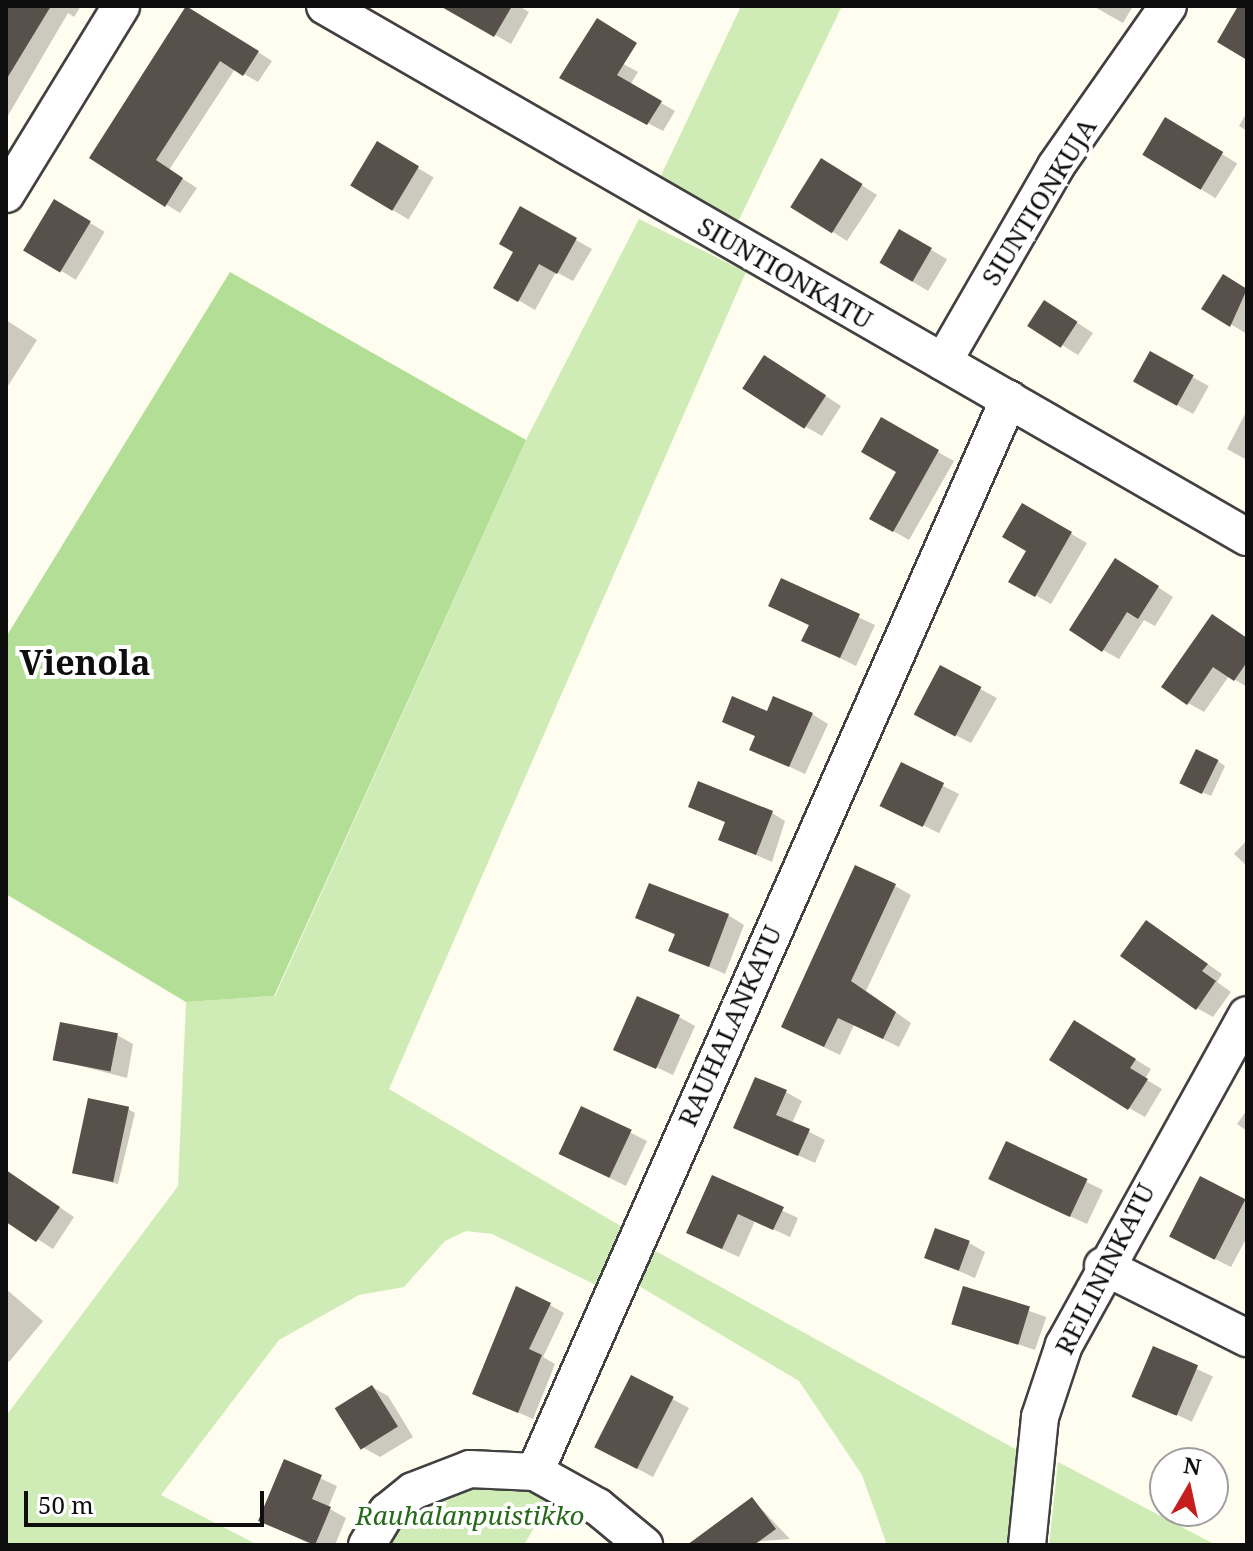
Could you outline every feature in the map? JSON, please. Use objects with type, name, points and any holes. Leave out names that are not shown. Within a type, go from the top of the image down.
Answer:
[{"type":"street","points":[[6,194],[121,6]]},
{"type":"street","name":"SIUNTIONKATU","points":[[325,6],[1247,537]]},
{"type":"street","name":"SIUNTIONKUJA","points":[[943,362],[1056,166],[1168,6]]},
{"type":"street","name":"RAUHALANKATU","points":[[535,1472],[1009,399]]},
{"type":"street","name":"REILININKATU","points":[[1027,1545],[1040,1417],[1064,1345],[1103,1266],[1247,1015]]},
{"type":"street","points":[[1103,1266],[1247,1338]]},
{"type":"street","points":[[367,1545],[387,1512],[413,1491],[470,1469],[535,1472],[598,1507],[644,1545]]},
{"type":"green space","points":[[741,6],[842,6],[736,226],[658,182]]},
{"type":"green space","points":[[639,219],[746,272],[389,1089],[624,1228],[600,1287],[492,1234],[466,1231],[445,1241],[404,1287],[359,1295],[279,1340],[161,1495],[258,1545],[6,1545],[6,1416],[178,1186],[186,1002],[275,996],[526,440]]},
{"type":"green space","points":[[230,272],[526,440],[274,996],[186,1002],[6,894],[6,637]]},
{"type":"green space","points":[[650,1248],[1019,1451],[1009,1545],[887,1545],[862,1475],[799,1381],[634,1283]]},
{"type":"green space","points":[[1058,1462],[1149,1510],[1149,1527],[1182,1527],[1216,1545],[1049,1545]]},
{"type":"green space","name":"Rauhalanpuistikko","points":[[496,1483],[553,1494],[524,1545],[384,1545],[399,1516],[462,1485]]},
{"type":"building","points":[[6,6],[51,6],[6,80]]},
{"type":"building","points":[[186,6],[259,51],[243,76],[220,61],[156,160],[183,178],[165,207],[89,158]]},
{"type":"building","points":[[440,6],[512,6],[494,37]]},
{"type":"building","points":[[1238,6],[1247,6],[1247,60],[1217,42]]},
{"type":"building","points":[[597,18],[637,43],[617,75],[662,101],[647,125],[559,78]]},
{"type":"building","points":[[1165,117],[1223,152],[1201,190],[1142,155]]},
{"type":"building","points":[[377,141],[419,166],[392,211],[350,186]]},
{"type":"building","points":[[821,158],[863,184],[832,233],[790,207]]},
{"type":"building","points":[[54,199],[91,221],[60,273],[23,250]]},
{"type":"building","points":[[520,206],[577,238],[557,274],[539,264],[518,302],[493,288],[513,252],[499,244]]},
{"type":"building","points":[[899,229],[932,248],[912,282],[880,263]]},
{"type":"building","points":[[1223,274],[1247,289],[1230,327],[1201,309]]},
{"type":"building","points":[[1044,300],[1078,322],[1061,348],[1027,326]]},
{"type":"building","points":[[1150,351],[1194,375],[1177,406],[1133,382]]},
{"type":"building","points":[[764,355],[826,395],[804,429],[742,389]]},
{"type":"building","points":[[881,417],[939,450],[893,532],[869,519],[896,472],[861,452]]},
{"type":"building","points":[[1022,503],[1072,532],[1035,597],[1008,582],[1026,551],[1002,537]]},
{"type":"building","points":[[1115,558],[1159,586],[1138,619],[1127,612],[1102,652],[1069,630]]},
{"type":"building","points":[[781,578],[860,614],[840,658],[801,641],[809,625],[768,606]]},
{"type":"building","points":[[1212,614],[1247,638],[1247,662],[1234,681],[1213,667],[1187,705],[1161,687]]},
{"type":"building","points":[[940,665],[981,687],[955,737],[914,714]]},
{"type":"building","points":[[732,696],[767,711],[773,696],[813,713],[789,767],[749,750],[755,736],[722,722]]},
{"type":"building","points":[[1196,749],[1218,760],[1202,794],[1179,783]]},
{"type":"building","points":[[901,762],[944,783],[923,827],[880,806]]},
{"type":"building","points":[[698,781],[773,811],[756,855],[718,840],[725,822],[688,807]]},
{"type":"building","points":[[855,865],[896,884],[851,981],[896,1012],[883,1039],[838,1018],[824,1047],[781,1027]]},
{"type":"building","points":[[649,883],[729,914],[709,967],[668,951],[675,934],[635,918]]},
{"type":"building","points":[[1146,920],[1208,964],[1202,971],[1216,981],[1196,1010],[1120,956]]},
{"type":"building","points":[[637,996],[680,1015],[656,1069],[613,1050]]},
{"type":"building","points":[[1074,1020],[1136,1059],[1130,1068],[1148,1079],[1128,1110],[1049,1060]]},
{"type":"building","points":[[60,1022],[118,1033],[110,1072],[53,1060]]},
{"type":"building","points":[[755,1077],[787,1090],[776,1115],[810,1129],[798,1156],[733,1128]]},
{"type":"building","points":[[88,1098],[129,1107],[113,1182],[72,1173]]},
{"type":"building","points":[[581,1106],[632,1130],[609,1178],[559,1154]]},
{"type":"building","points":[[1006,1141],[1088,1179],[1070,1217],[988,1179]]},
{"type":"building","points":[[6,1170],[60,1207],[36,1242],[6,1222]]},
{"type":"building","points":[[712,1175],[784,1207],[773,1230],[738,1214],[722,1249],[686,1233]]},
{"type":"building","points":[[1200,1176],[1245,1199],[1215,1260],[1169,1237]]},
{"type":"building","points":[[935,1228],[970,1241],[959,1271],[924,1258]]},
{"type":"building","points":[[516,1286],[551,1303],[529,1349],[542,1355],[518,1413],[472,1394]]},
{"type":"building","points":[[963,1286],[1030,1306],[1018,1345],[951,1324]]},
{"type":"building","points":[[1153,1346],[1198,1365],[1177,1416],[1132,1397]]},
{"type":"building","points":[[631,1375],[674,1397],[637,1469],[594,1447]]},
{"type":"building","points":[[372,1385],[398,1427],[361,1450],[335,1408]]},
{"type":"building","points":[[284,1459],[322,1475],[312,1499],[331,1507],[315,1545],[258,1521]]},
{"type":"building","points":[[752,1497],[776,1529],[754,1545],[687,1545]]},
{"type":"district","name":"Vienola","points":[[85,663]]}]
